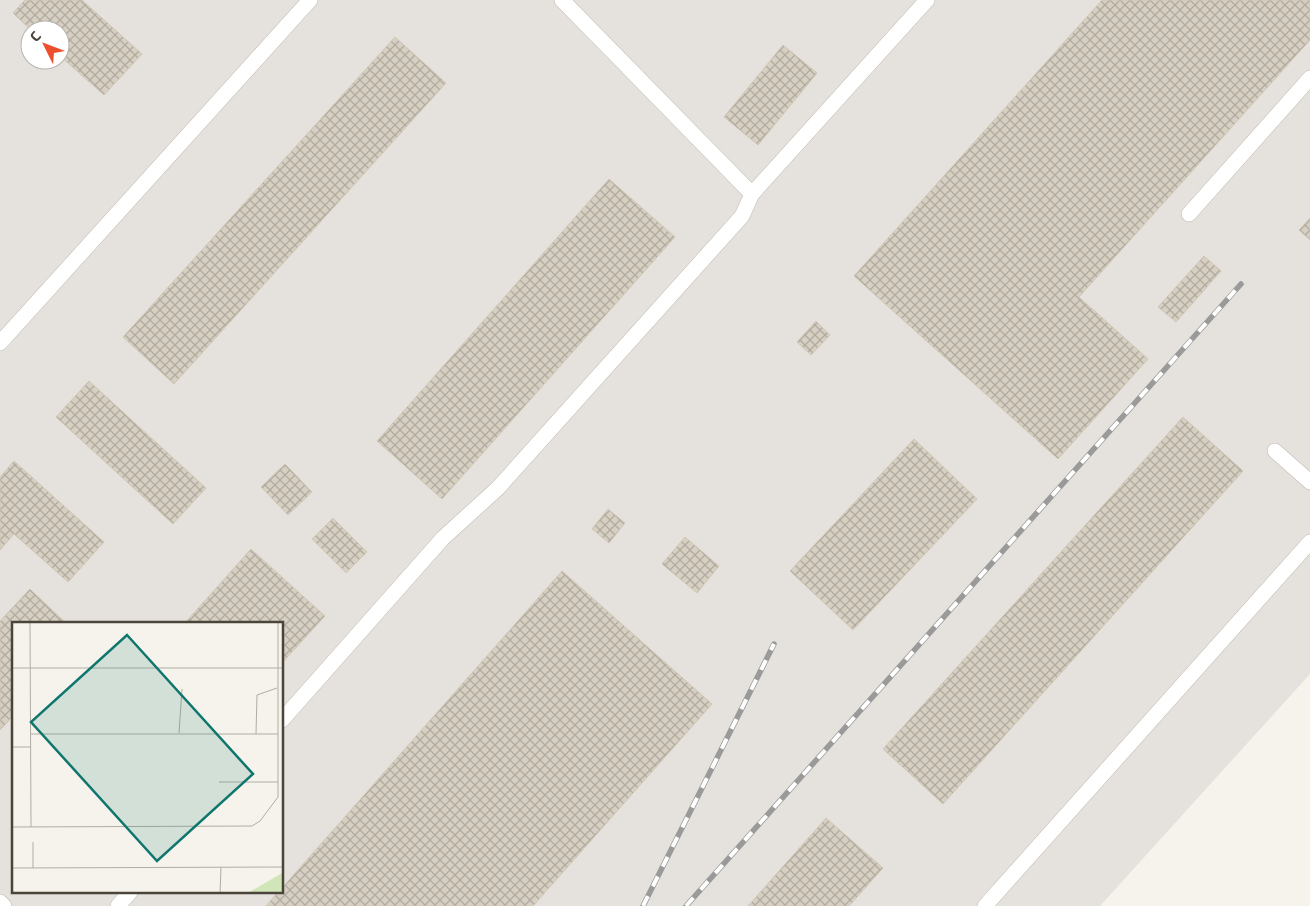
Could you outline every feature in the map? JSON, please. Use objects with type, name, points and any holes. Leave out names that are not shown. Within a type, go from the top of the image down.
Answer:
[{"type":"lane","points":[[0,343],[310,0]]},
{"type":"lane","points":[[562,0],[752,194]]},
{"type":"lane","points":[[284,718],[443,538],[498,488],[742,216],[752,194],[927,0]]},
{"type":"lane","points":[[1189,214],[1310,78]]},
{"type":"lane","points":[[1275,451],[1310,482]]},
{"type":"lane","points":[[985,906],[1310,542]]},
{"type":"lane","points":[[118,906],[128,894]]},
{"type":"lane","points":[[0,902],[4,906]]},
{"type":"shaded area","points":[[0,0],[1310,0],[1310,674],[1100,906],[0,906]]},
{"type":"building","points":[[25,0],[82,0],[142,54],[104,95],[70,65],[70,20],[20,20],[13,13]]},
{"type":"building","points":[[1102,0],[1310,0],[1310,40],[1079,297],[1148,359],[1058,459],[854,276]]},
{"type":"building","points":[[395,37],[446,83],[174,384],[123,337]]},
{"type":"building","points":[[783,45],[817,73],[758,145],[724,117]]},
{"type":"building","points":[[609,179],[675,237],[442,499],[377,441]]},
{"type":"building","points":[[1310,218],[1310,240],[1299,230]]},
{"type":"building","points":[[1204,256],[1221,271],[1176,322],[1158,307]]},
{"type":"building","points":[[816,321],[830,335],[811,355],[797,342]]},
{"type":"building","points":[[89,381],[206,488],[173,524],[56,417]]},
{"type":"building","points":[[1183,417],[1243,471],[943,804],[883,749]]},
{"type":"building","points":[[914,439],[977,499],[853,630],[790,571]]},
{"type":"building","points":[[14,461],[104,542],[68,582],[14,534],[0,550],[0,477]]},
{"type":"building","points":[[285,464],[312,492],[288,515],[261,487]]},
{"type":"building","points":[[608,509],[625,523],[609,543],[592,529]]},
{"type":"building","points":[[333,518],[367,552],[346,573],[312,539]]},
{"type":"building","points":[[685,537],[719,566],[697,593],[662,564]]},
{"type":"building","points":[[251,549],[325,616],[284,661],[284,622],[186,622]]},
{"type":"building","points":[[562,571],[712,704],[533,906],[266,906],[276,894],[284,894],[284,886]]},
{"type":"building","points":[[30,589],[65,622],[12,622],[12,717],[0,730],[0,621]]},
{"type":"building","points":[[826,818],[883,868],[849,906],[748,906]]},
{"type":"railway","points":[[686,906],[1241,284]]},
{"type":"railway","points":[[643,906],[774,644]]}]
